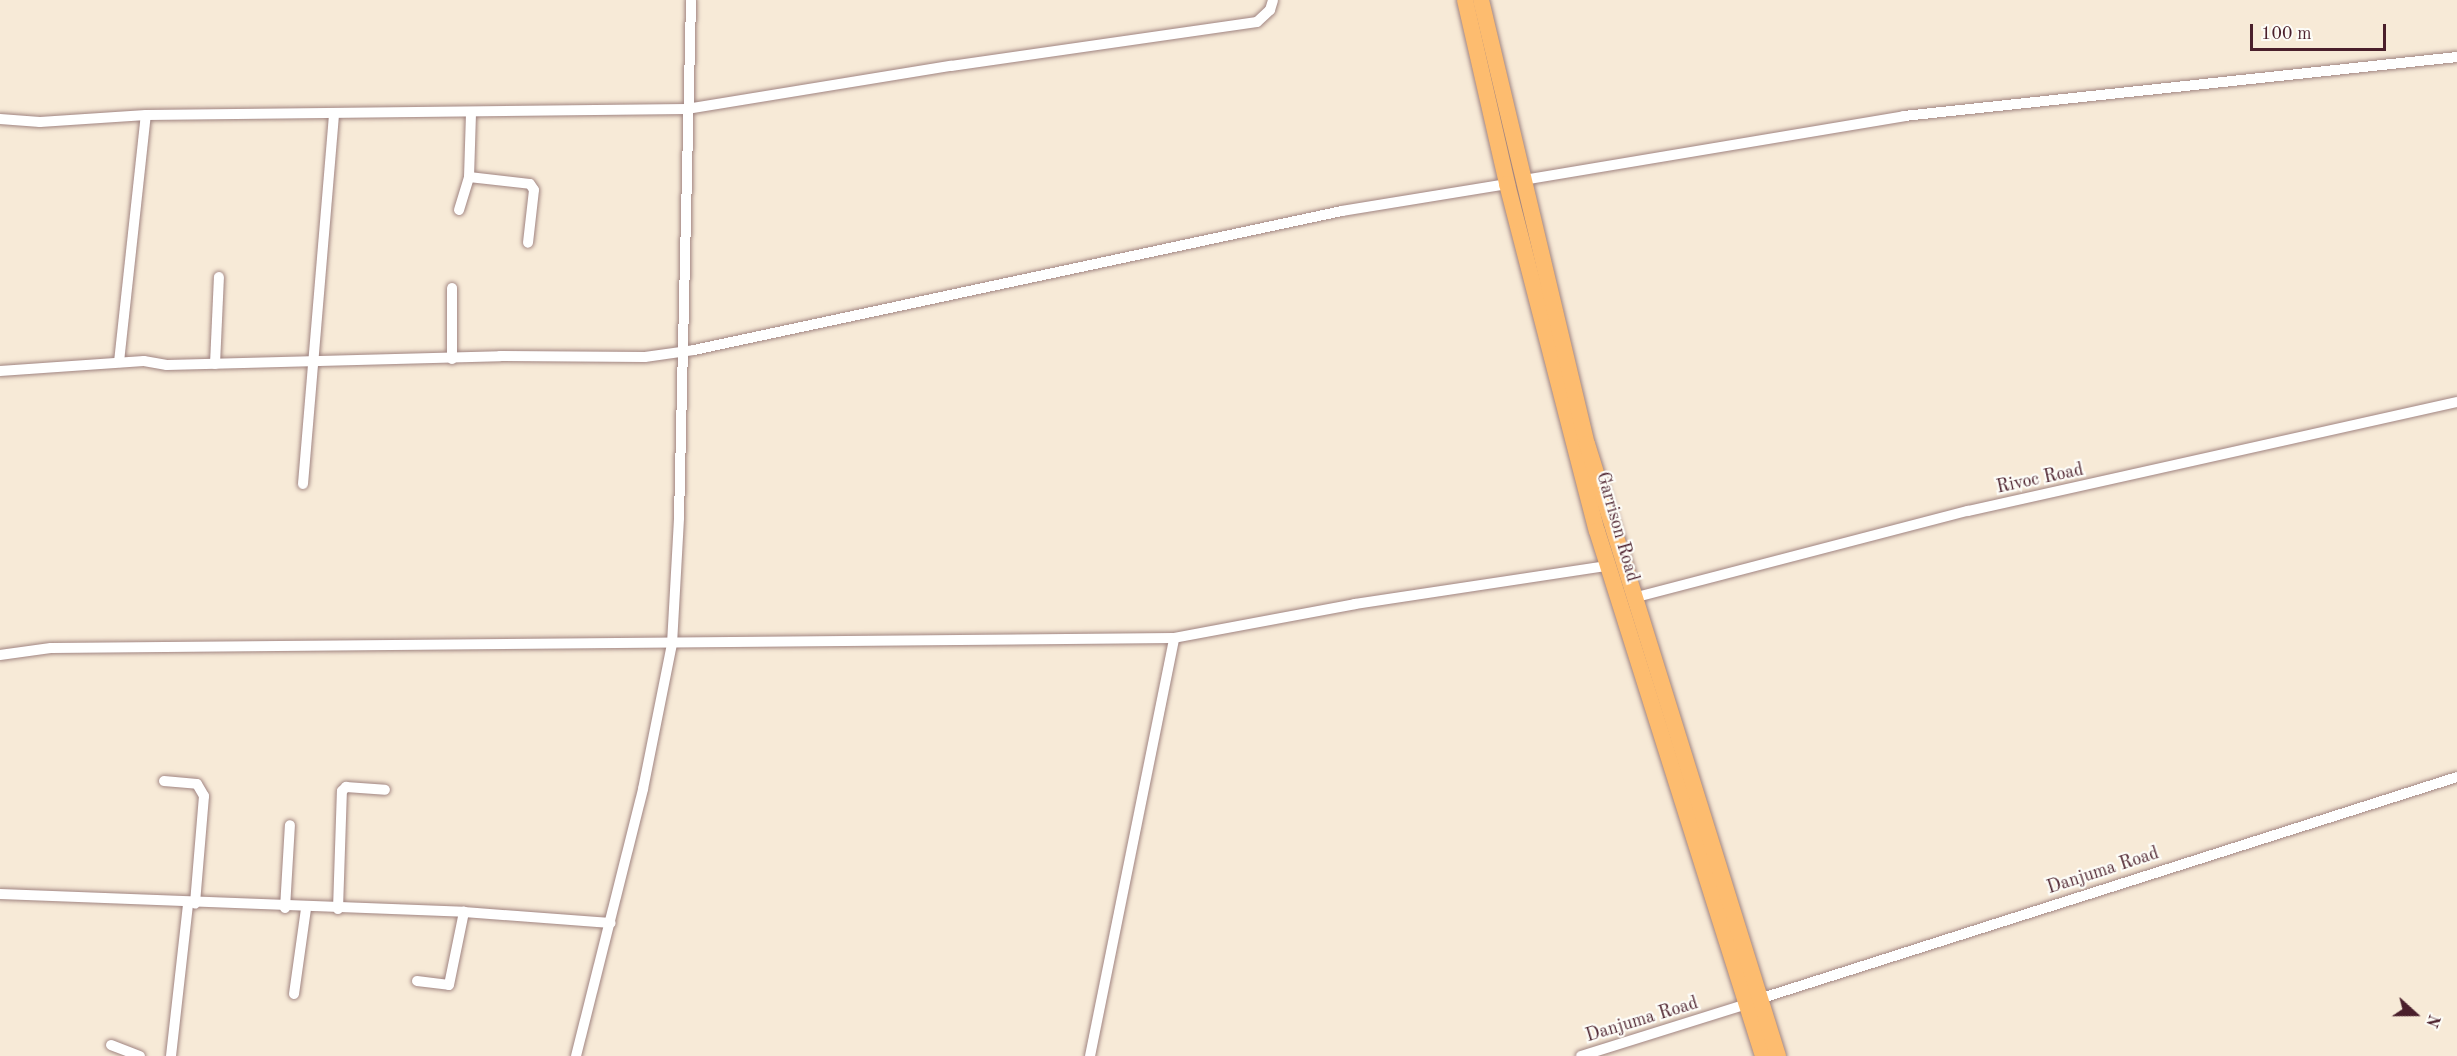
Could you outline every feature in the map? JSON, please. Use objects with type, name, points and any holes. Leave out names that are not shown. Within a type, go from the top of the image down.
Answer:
[{"type":"main road","name":"Garrison Road","points":[[1465,0],[1587,444],[1753,1002],[1763,1056]]},
{"type":"main road","name":"Garrison Road","points":[[1481,0],[1515,182],[1607,566],[1753,1002],[1778,1056]]},
{"type":"street","points":[[576,1056],[611,923],[672,644],[691,0]]},
{"type":"street","points":[[0,119],[40,122],[146,115],[687,109],[945,66],[1257,22],[1270,10],[1273,0]]},
{"type":"street","points":[[0,371],[119,362],[215,364],[452,359],[605,359],[682,353],[1342,211],[1904,116],[2457,57]]},
{"type":"street","points":[[459,210],[469,177],[471,112]]},
{"type":"street","points":[[303,484],[334,114]]},
{"type":"street","points":[[119,362],[146,115]]},
{"type":"street","points":[[469,177],[530,183],[534,190],[528,243]]},
{"type":"street","points":[[215,364],[219,277]]},
{"type":"street","points":[[452,288],[452,359]]},
{"type":"street","name":"Rivoc Road","points":[[1633,598],[1968,511],[2457,402]]},
{"type":"street","points":[[0,655],[51,648],[1174,638],[1355,604],[1607,566]]},
{"type":"street","points":[[1090,1056],[1174,638]]},
{"type":"street","name":"Danjuma Road","points":[[1581,1056],[2457,777]]},
{"type":"street","points":[[164,781],[197,784],[204,796],[171,1056]]},
{"type":"street","points":[[338,909],[342,791],[346,787],[385,790]]},
{"type":"street","points":[[285,908],[290,825]]},
{"type":"street","points":[[0,894],[306,909],[464,912],[611,923]]},
{"type":"street","points":[[294,994],[306,909]]},
{"type":"street","points":[[417,981],[449,985],[464,912]]},
{"type":"street","points":[[111,1045],[140,1056]]}]
